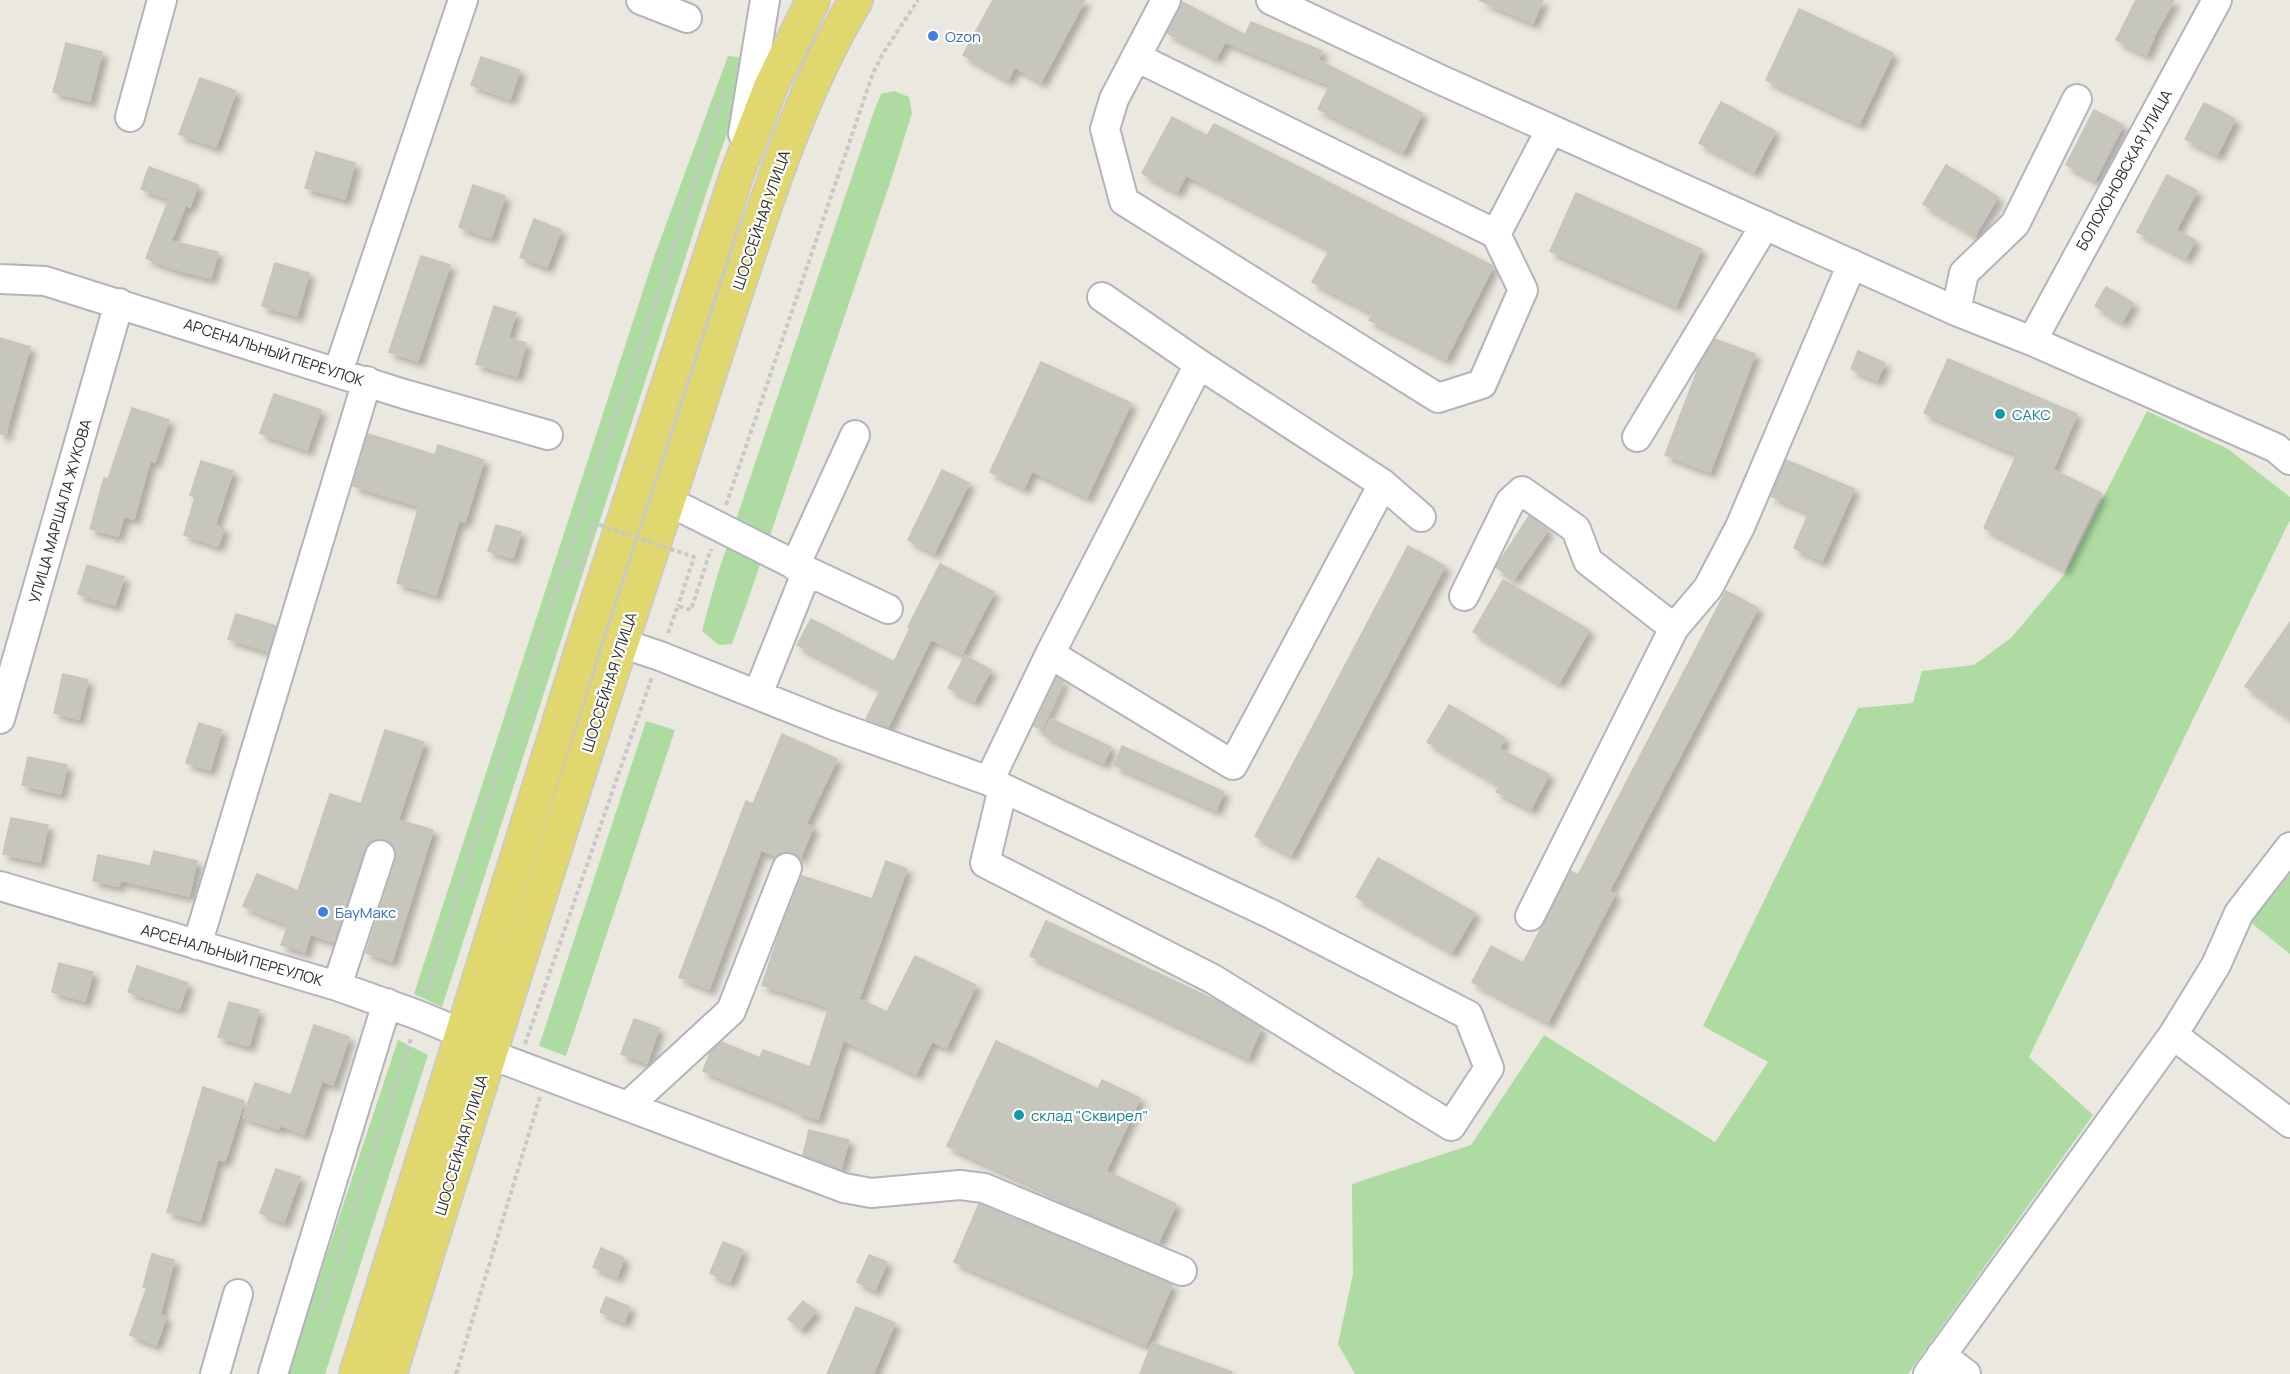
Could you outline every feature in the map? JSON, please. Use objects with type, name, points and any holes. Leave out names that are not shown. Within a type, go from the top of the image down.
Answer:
[{"type":"main road","points":[[356,1374],[587,633],[737,174],[771,86],[813,0]]},
{"type":"main road","name":"ШОССЕЙНАЯ УЛИЦА","points":[[390,1374],[489,1053],[772,184],[826,55],[856,0]]},
{"type":"street","points":[[130,117],[162,0]]},
{"type":"street","points":[[338,372],[463,0]]},
{"type":"street","points":[[641,0],[687,18]]},
{"type":"street","points":[[737,174],[765,0]]},
{"type":"street","points":[[1136,57],[1496,234],[1524,290],[1482,384],[1438,398],[1124,201],[1105,129],[1114,99],[1136,57],[1166,0]]},
{"type":"street","points":[[1271,0],[1956,311],[2032,341],[2276,448],[2290,460]]},
{"type":"street","name":"БОЛОХОНОВСКАЯ УЛИЦА","points":[[2032,341],[2217,0]]},
{"type":"street","points":[[1956,311],[1964,273],[2015,224],[2077,99]]},
{"type":"street","points":[[1496,234],[1551,129]]},
{"type":"street","points":[[1637,437],[1765,225]]},
{"type":"street","points":[[1530,916],[1674,628],[1708,588],[1740,526],[1852,264]]},
{"type":"street","name":"АРСЕНАЛЬНЫЙ ПЕРЕУЛОК","points":[[0,279],[45,281],[548,435]]},
{"type":"street","points":[[1102,297],[1199,364],[1383,484],[1421,517]]},
{"type":"street","name":"УЛИЦА МАРШАЛА ЖУКОВА","points":[[0,719],[119,303]]},
{"type":"street","points":[[621,644],[660,656],[833,725],[996,785],[1271,914],[1468,1015],[1489,1068],[1451,1126],[1213,980],[985,863],[996,785],[1050,654],[1199,364]]},
{"type":"street","points":[[198,945],[367,381]]},
{"type":"street","points":[[758,694],[801,569],[855,435]]},
{"type":"street","points":[[1050,654],[1233,765],[1383,484]]},
{"type":"street","points":[[1464,596],[1510,502],[1522,491],[1576,529],[1588,561],[1674,628]]},
{"type":"street","points":[[668,501],[719,525],[801,569],[888,609]]},
{"type":"street","points":[[1966,1374],[1935,1365],[2173,1035],[2216,965],[2239,913],[2290,847]]},
{"type":"street","points":[[337,986],[380,855]]},
{"type":"street","points":[[628,1105],[731,1011],[787,868]]},
{"type":"street","name":"АРСЕНАЛЬНЫЙ ПЕРЕУЛОК","points":[[0,886],[337,986],[387,1003],[461,1033]]},
{"type":"street","points":[[273,1374],[387,1003]]},
{"type":"street","points":[[2173,1035],[2290,1123]]},
{"type":"street","points":[[489,1053],[529,1056],[628,1105],[844,1188],[871,1193],[960,1185],[984,1188],[1182,1271]]},
{"type":"street","points":[[215,1374],[238,1294]]},
{"type":"path","points":[[318,1318],[565,562],[667,268],[724,87]]},
{"type":"path","points":[[565,562],[580,568],[594,523],[694,557],[678,606]]},
{"type":"path","points":[[456,1374],[540,1096],[529,1056]]},
{"type":"green space","points":[[728,56],[738,57],[745,74],[738,101],[442,1007],[414,994],[654,257]]},
{"type":"green space","points":[[894,91],[909,97],[912,113],[893,174],[732,644],[719,645],[702,631],[717,576],[873,114],[881,94]]},
{"type":"green space","points":[[2147,411],[2228,449],[2290,497],[2290,520],[2029,1057],[2093,1115],[1908,1374],[1355,1374],[1338,1344],[1353,1274],[1352,1184],[1471,1145],[1544,1035],[1715,1142],[1768,1062],[1703,1026],[1858,708],[1913,703],[1922,671],[1974,665],[2011,638],[2064,575]]},
{"type":"green space","points":[[646,721],[675,730],[566,1056],[539,1046]]},
{"type":"green space","points":[[2290,847],[2290,954],[2239,913]]},
{"type":"green space","points":[[398,1040],[428,1055],[325,1374],[287,1374]]},
{"type":"building","points":[[993,0],[1085,0],[1041,82],[1015,67],[1008,80],[963,55]]},
{"type":"building","points":[[1479,0],[1543,0],[1533,23]]},
{"type":"building","points":[[2136,0],[2174,0],[2146,55],[2116,40]]},
{"type":"building","points":[[1182,2],[1245,35],[1251,22],[1322,51],[1318,60],[1422,113],[1403,152],[1318,109],[1330,85],[1225,42],[1216,58],[1167,33]]},
{"type":"building","points":[[1799,9],[1893,53],[1859,124],[1766,80]]},
{"type":"building","points":[[66,43],[102,52],[90,101],[53,92]]},
{"type":"building","points":[[481,57],[520,70],[510,99],[471,85]]},
{"type":"building","points":[[200,78],[236,91],[216,147],[179,134]]},
{"type":"building","points":[[1721,102],[1775,131],[1754,172],[1699,143]]},
{"type":"building","points":[[2204,103],[2235,119],[2217,155],[2185,139]]},
{"type":"building","points":[[2094,110],[2123,125],[2095,180],[2066,165]]},
{"type":"building","points":[[1172,117],[1207,136],[1214,124],[1493,266],[1446,359],[1369,320],[1373,313],[1312,282],[1330,249],[1186,175],[1177,192],[1142,173]]},
{"type":"building","points":[[316,152],[355,163],[345,199],[305,188]]},
{"type":"building","points":[[1946,165],[1998,197],[1975,235],[1923,204]]},
{"type":"building","points":[[149,167],[198,185],[190,207],[186,205],[171,241],[218,252],[211,278],[174,269],[146,258],[169,199],[141,189]]},
{"type":"building","points":[[2167,175],[2197,191],[2176,230],[2195,240],[2186,258],[2137,232]]},
{"type":"building","points":[[473,185],[505,196],[491,238],[459,227]]},
{"type":"building","points":[[1576,193],[1701,249],[1676,306],[1550,251]]},
{"type":"building","points":[[534,219],[561,230],[547,267],[520,257]]},
{"type":"building","points":[[421,256],[450,265],[418,361],[389,352]]},
{"type":"building","points":[[275,263],[309,273],[297,316],[262,306]]},
{"type":"building","points":[[2106,287],[2133,303],[2122,322],[2095,306]]},
{"type":"building","points":[[494,306],[516,313],[508,338],[526,343],[517,376],[476,364]]},
{"type":"building","points":[[0,338],[30,347],[5,435],[0,434]]},
{"type":"building","points":[[1715,339],[1755,354],[1710,472],[1665,455],[1699,366]]},
{"type":"building","points":[[1858,351],[1885,363],[1877,380],[1851,369]]},
{"type":"building","points":[[1948,359],[2077,414],[2053,470],[2101,493],[2064,569],[1984,528],[2017,454],[1924,413]]},
{"type":"building","points":[[1041,362],[1131,403],[1087,497],[1032,471],[1024,488],[990,472]]},
{"type":"building","points":[[274,394],[321,410],[307,450],[260,433]]},
{"type":"building","points":[[132,408],[169,420],[155,462],[150,461],[134,519],[124,516],[118,536],[90,529],[104,478],[108,479]]},
{"type":"building","points":[[368,434],[435,455],[438,445],[484,460],[465,522],[459,520],[436,595],[397,583],[419,506],[353,486]]},
{"type":"building","points":[[1786,460],[1854,489],[1822,561],[1794,548],[1809,512],[1771,496]]},
{"type":"building","points":[[201,461],[233,471],[215,525],[224,528],[218,546],[184,535],[195,497],[190,495]]},
{"type":"building","points":[[942,470],[969,483],[934,553],[908,540]]},
{"type":"building","points":[[1529,516],[1548,530],[1514,579],[1496,567]]},
{"type":"building","points":[[496,525],[521,532],[513,558],[488,551]]},
{"type":"building","points":[[1408,546],[1445,566],[1291,855],[1255,836]]},
{"type":"building","points":[[940,564],[994,592],[962,654],[931,639],[888,727],[866,719],[881,689],[797,645],[811,619],[894,662],[910,628],[908,627]]},
{"type":"building","points":[[87,565],[124,577],[115,605],[78,594]]},
{"type":"building","points":[[1503,580],[1589,630],[1559,683],[1473,632]]},
{"type":"building","points":[[1726,591],[1758,608],[1609,891],[1615,894],[1548,1022],[1472,982],[1491,946],[1523,963],[1571,871],[1578,875]]},
{"type":"building","points":[[236,614],[276,626],[268,651],[228,639]]},
{"type":"building","points":[[2290,622],[2290,718],[2245,686]]},
{"type":"building","points":[[965,656],[991,670],[974,701],[948,688]]},
{"type":"building","points":[[63,674],[88,680],[79,719],[54,713]]},
{"type":"building","points":[[1057,678],[1063,681],[1041,729],[1034,726]]},
{"type":"building","points":[[1449,705],[1505,738],[1499,749],[1549,774],[1531,809],[1496,792],[1500,785],[1427,742]]},
{"type":"building","points":[[1051,719],[1111,747],[1104,763],[1043,735]]},
{"type":"building","points":[[199,723],[222,730],[210,770],[186,763]]},
{"type":"building","points":[[385,730],[424,742],[398,820],[433,830],[392,961],[366,953],[396,860],[393,844],[385,839],[369,842],[365,849],[334,942],[310,934],[305,952],[281,945],[288,925],[243,906],[257,874],[298,891],[330,794],[361,804]]},
{"type":"building","points":[[782,734],[837,759],[806,824],[813,827],[800,859],[792,852],[784,852],[776,856],[761,850],[709,989],[679,977],[746,801],[753,804]]},
{"type":"building","points":[[1122,746],[1224,792],[1216,810],[1114,765]]},
{"type":"building","points":[[28,757],[67,765],[61,794],[22,785]]},
{"type":"building","points":[[11,818],[48,825],[40,862],[3,854]]},
{"type":"building","points":[[154,851],[197,861],[189,896],[120,880],[119,886],[93,881],[98,855],[150,866]]},
{"type":"building","points":[[1378,858],[1475,913],[1452,952],[1356,897]]},
{"type":"building","points":[[886,861],[907,869],[859,999],[887,1012],[915,956],[976,985],[946,1048],[932,1041],[916,1074],[843,1040],[818,1119],[796,1112],[797,1109],[703,1071],[710,1053],[721,1042],[760,1058],[763,1050],[810,1067],[829,1007],[762,985],[779,934],[802,876],[872,899]]},
{"type":"building","points":[[1046,921],[1215,1000],[1261,1028],[1248,1058],[1030,956]]},
{"type":"building","points":[[59,963],[93,972],[85,1001],[52,992]]},
{"type":"building","points":[[137,966],[188,983],[179,1009],[128,992]]},
{"type":"building","points":[[229,1002],[259,1010],[249,1046],[218,1037]]},
{"type":"building","points":[[634,1019],[659,1028],[647,1063],[621,1054]]},
{"type":"building","points":[[314,1025],[349,1037],[333,1085],[322,1081],[304,1134],[280,1125],[279,1129],[243,1117],[255,1083],[291,1095]]},
{"type":"building","name":"склад \"Сквирел\"","points":[[996,1041],[1098,1089],[1102,1080],[1140,1098],[1106,1171],[1176,1204],[1158,1243],[947,1146]]},
{"type":"building","points":[[203,1087],[244,1101],[225,1161],[218,1159],[200,1221],[167,1212]]},
{"type":"building","points":[[809,1130],[849,1140],[841,1169],[803,1155]]},
{"type":"building","points":[[276,1169],[300,1177],[284,1222],[260,1213]]},
{"type":"building","points":[[979,1204],[1172,1285],[1146,1345],[954,1262]]},
{"type":"building","points":[[723,1242],[743,1250],[730,1282],[710,1273]]},
{"type":"building","points":[[601,1248],[624,1258],[617,1277],[593,1267]]},
{"type":"building","points":[[152,1254],[174,1260],[160,1315],[166,1317],[156,1345],[130,1335],[147,1287],[143,1287]]},
{"type":"building","points":[[869,1255],[887,1262],[875,1290],[857,1282]]},
{"type":"building","points":[[606,1297],[630,1307],[624,1322],[600,1312]]},
{"type":"building","points":[[803,1301],[816,1311],[801,1329],[788,1319]]},
{"type":"building","points":[[856,1307],[895,1323],[873,1374],[827,1374]]},
{"type":"building","points":[[1152,1343],[1232,1372],[1231,1374],[1140,1374]]},
{"type":"place","name":"Ozon","points":[[933,36]]},
{"type":"place","name":"САКС","points":[[2000,414]]},
{"type":"place","name":"БауМакс","points":[[323,912]]},
{"type":"place","name":"склад \"Сквирел\"","points":[[1019,1115]]}]
